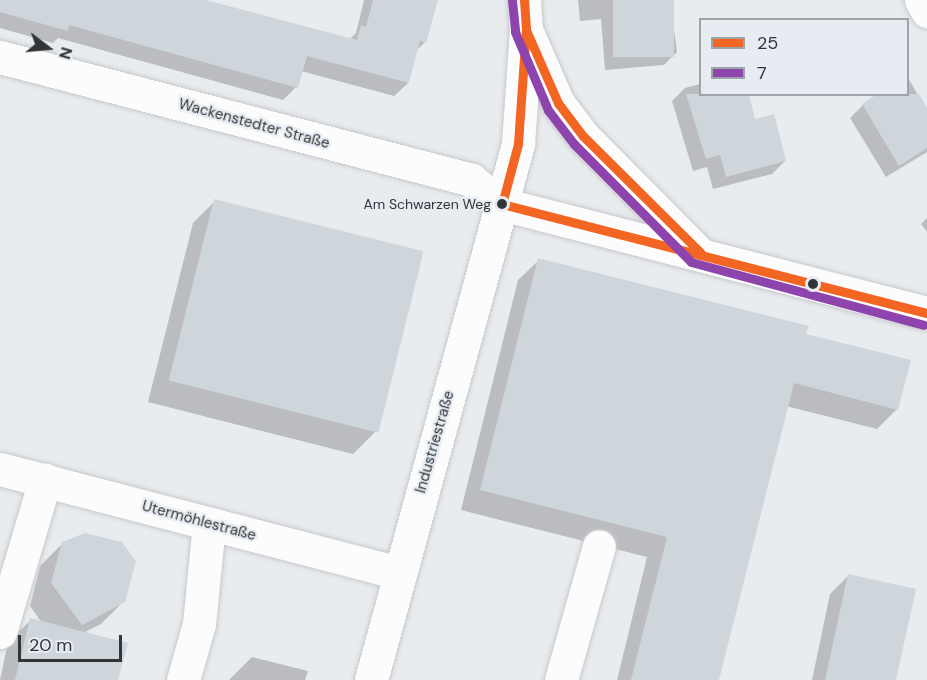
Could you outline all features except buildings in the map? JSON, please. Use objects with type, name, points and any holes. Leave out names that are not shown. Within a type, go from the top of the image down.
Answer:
[{"type":"street","points":[[921,0],[927,11]]},
{"type":"street","points":[[525,15],[518,144],[501,204],[927,313]]},
{"type":"street","points":[[525,15],[558,103],[583,136],[699,253]]},
{"type":"street","name":"Wackenstedter Straße","points":[[0,57],[471,180],[501,204]]},
{"type":"street","name":"Industriestraße","points":[[371,680],[501,204]]},
{"type":"street","name":"Utermöhlestraße","points":[[0,469],[399,573]]},
{"type":"street","points":[[0,632],[45,480]]},
{"type":"street","points":[[183,680],[199,624],[209,523]]},
{"type":"street","points":[[561,680],[600,546]]},
{"type":"transit line","name":"25","points":[[524,0],[526,29],[518,144],[502,204],[927,313]]},
{"type":"transit line","name":"7","points":[[512,1],[515,32],[548,110],[574,144],[691,262],[924,325]]},
{"type":"transit line","name":"25","points":[[526,30],[558,103],[583,136],[701,253]]},
{"type":"place","name":"Am Schwarzen Weg","points":[[502,204]]}]
